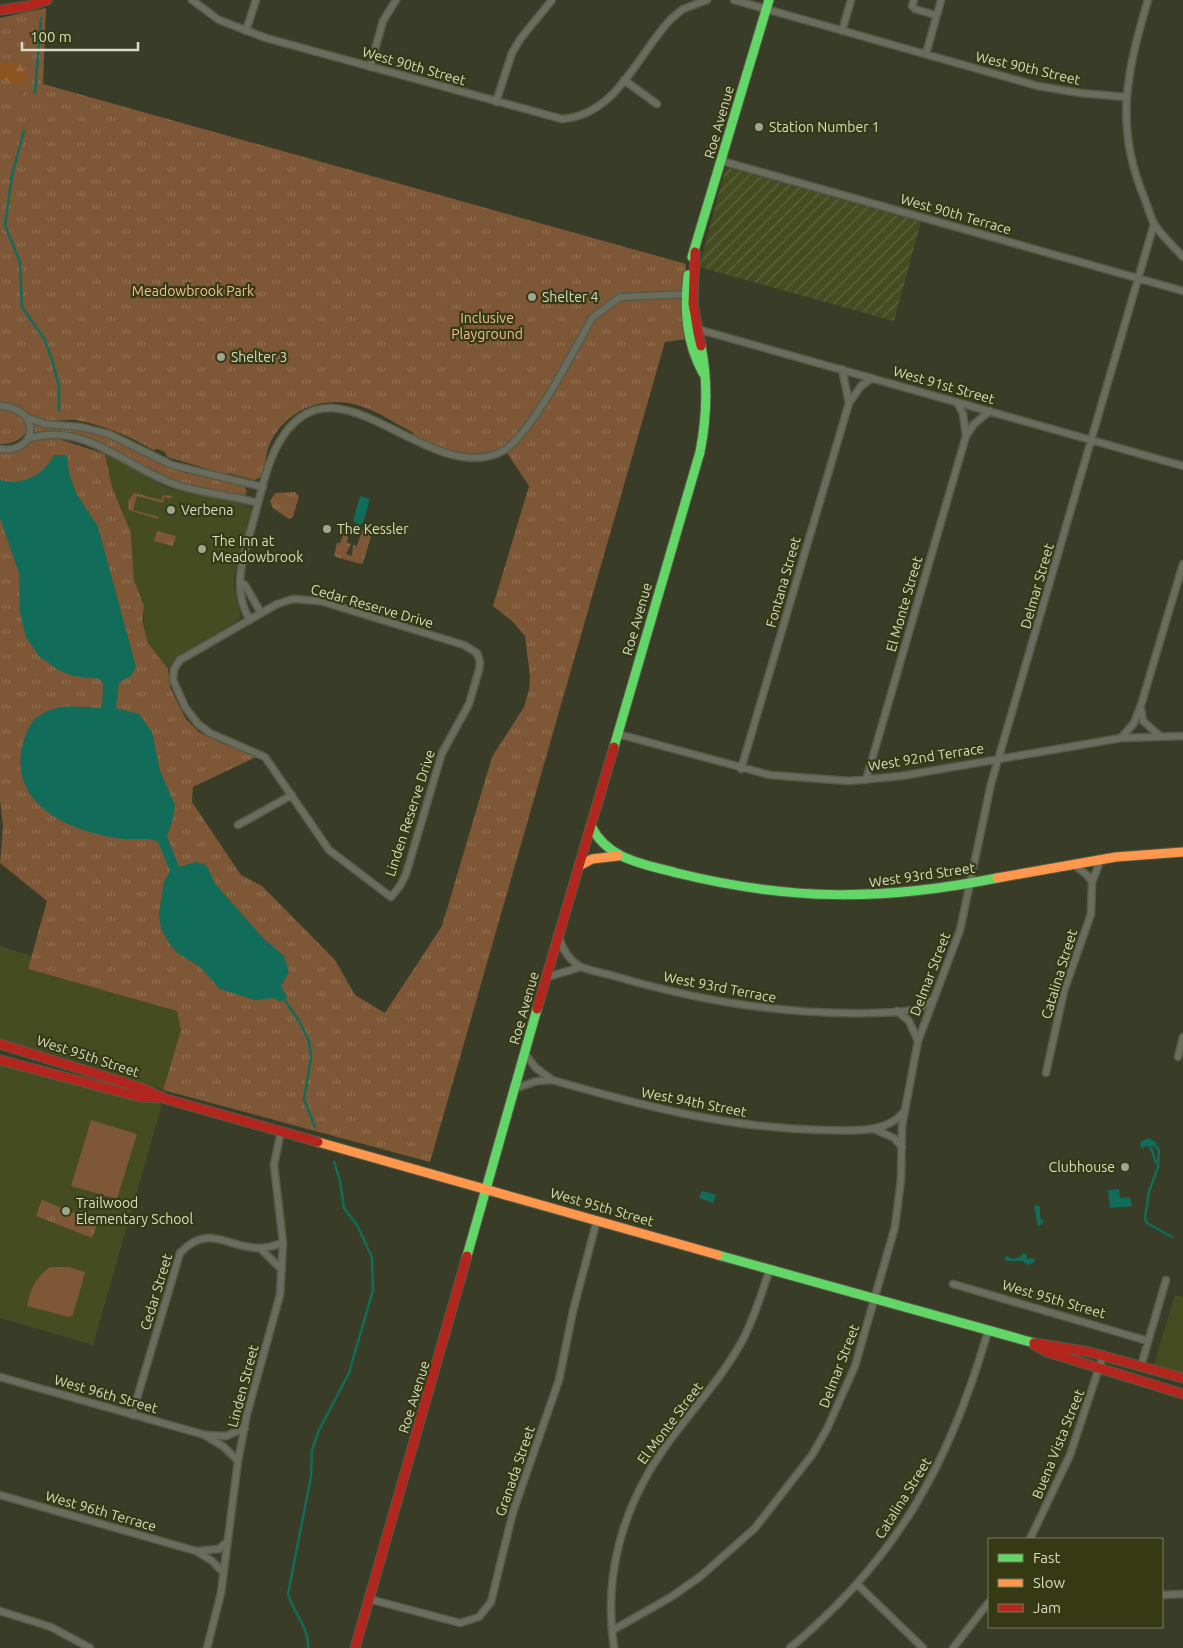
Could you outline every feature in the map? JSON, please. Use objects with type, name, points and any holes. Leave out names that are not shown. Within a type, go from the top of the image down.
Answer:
[{"type":"main road","points":[[0,10],[28,6],[47,0]]},
{"type":"main road","name":"Roe Avenue","points":[[703,374],[696,362],[689,336],[690,294],[695,252],[768,5]]},
{"type":"main road","name":"Roe Avenue","points":[[355,1648],[394,1508],[442,1352],[485,1189],[702,446],[706,398],[703,374],[704,359],[690,294]]},
{"type":"main road","name":"West 93rd Street","points":[[591,826],[595,836],[618,856],[723,885],[786,895],[826,897],[887,896],[1101,859],[1149,853],[1183,852]]},
{"type":"main road","points":[[579,866],[592,860],[618,856]]},
{"type":"main road","name":"West 95th Street","points":[[0,1044],[89,1070],[142,1088],[166,1099],[1031,1343],[1049,1344],[1103,1356],[1183,1378]]},
{"type":"main road","name":"West 95th Street","points":[[0,1060],[140,1098],[166,1099]]},
{"type":"main road","name":"West 95th Street","points":[[1031,1343],[1047,1352],[1183,1394]]},
{"type":"street","name":"West 90th Street","points":[[192,0],[219,20],[246,31],[552,118],[575,118],[598,109],[624,80],[671,19],[683,9],[704,0]]},
{"type":"street","points":[[246,31],[256,0]]},
{"type":"street","points":[[370,67],[383,21],[396,0]]},
{"type":"street","points":[[496,102],[512,53],[521,38],[552,0]]},
{"type":"street","name":"West 90th Street","points":[[734,0],[768,5],[842,31],[1056,90],[1126,97]]},
{"type":"street","points":[[842,31],[851,0]]},
{"type":"street","points":[[914,0],[912,6],[915,9],[935,15]]},
{"type":"street","points":[[926,54],[935,15],[941,0]]},
{"type":"street","points":[[1148,0],[1133,51],[1126,97],[1126,125],[1133,167],[1154,224],[1183,257]]},
{"type":"street","points":[[624,80],[657,104]]},
{"type":"street","name":"West 90th Terrace","points":[[722,161],[1183,291]]},
{"type":"street","name":"Delmar Street","points":[[613,1630],[671,1597],[701,1576],[748,1534],[776,1504],[798,1476],[827,1429],[855,1366],[895,1227],[901,1179],[904,1112],[918,1041],[960,930],[984,810],[998,758],[1154,224]]},
{"type":"street","points":[[250,620],[240,601],[242,566],[258,503],[276,448],[286,431],[300,419],[322,409],[336,408],[358,412],[408,438],[455,456],[474,458],[499,453],[512,445],[527,428],[592,318],[620,297],[690,294]]},
{"type":"street","name":"West 91st Street","points":[[697,329],[1183,466]]},
{"type":"street","name":"Fontana Street","points":[[842,369],[850,403]]},
{"type":"street","name":"Fontana Street","points":[[742,769],[850,403],[861,386],[872,378]]},
{"type":"street","name":"El Monte Street","points":[[957,402],[962,414],[966,436]]},
{"type":"street","points":[[0,406],[14,408],[29,418],[45,424],[80,427],[109,434],[178,467],[263,487]]},
{"type":"street","name":"El Monte Street","points":[[866,780],[966,436],[974,424],[990,411]]},
{"type":"street","points":[[28,439],[31,425],[29,418]]},
{"type":"street","points":[[0,448],[18,447],[28,439],[46,434],[72,437],[110,450],[170,483],[258,503]]},
{"type":"street","points":[[1121,738],[1134,723],[1142,706],[1183,564]]},
{"type":"street","points":[[241,583],[245,585],[261,613]]},
{"type":"street","name":"Cedar Reserve Drive","points":[[391,897],[329,850],[264,756],[210,733],[198,724],[184,707],[173,680],[174,669],[180,660],[284,601],[311,600],[464,645],[477,653]]},
{"type":"street","name":"Linden Reserve Drive","points":[[391,897],[400,886],[406,874],[442,753],[469,704],[480,662],[477,653]]},
{"type":"street","points":[[1142,706],[1143,721],[1160,736]]},
{"type":"street","name":"West 92nd Terrace","points":[[618,734],[742,769],[790,778],[866,780],[901,776],[1121,738],[1183,736]]},
{"type":"street","points":[[238,825],[292,795]]},
{"type":"street","name":"Catalina Street","points":[[1046,1073],[1064,991],[1091,914],[1092,882],[1101,859]]},
{"type":"street","points":[[1072,864],[1087,875],[1092,882]]},
{"type":"street","points":[[559,935],[565,952],[581,967]]},
{"type":"street","points":[[547,977],[581,967]]},
{"type":"street","name":"West 93rd Terrace","points":[[581,967],[696,998],[739,1006],[816,1013],[897,1011],[922,1006],[933,999]]},
{"type":"street","points":[[897,1011],[911,1024],[918,1041]]},
{"type":"street","points":[[1178,1057],[1183,1037]]},
{"type":"street","points":[[525,1054],[536,1068],[552,1080]]},
{"type":"street","name":"West 94th Street","points":[[516,1088],[531,1082],[552,1080],[652,1108],[709,1120],[792,1129],[872,1129],[893,1122],[904,1112]]},
{"type":"street","name":"West 94th Street","points":[[872,1129],[891,1136],[902,1147]]},
{"type":"street","name":"Linden Street","points":[[207,1648],[224,1573],[238,1461],[278,1303],[283,1243],[274,1165],[281,1131]]},
{"type":"street","name":"Granada Street","points":[[369,1599],[460,1623],[479,1617],[491,1602],[513,1512],[559,1380],[573,1311],[598,1220]]},
{"type":"street","name":"Cedar Street","points":[[132,1415],[180,1253],[187,1245],[204,1238],[214,1238],[260,1248],[283,1243]]},
{"type":"street","points":[[260,1248],[282,1270]]},
{"type":"street","name":"El Monte Street","points":[[613,1630],[613,1572],[620,1539],[635,1498],[663,1449],[719,1378],[742,1343],[755,1314],[770,1269]]},
{"type":"street","points":[[1140,1366],[1166,1280]]},
{"type":"street","name":"West 95th Street","points":[[953,1284],[1148,1341]]},
{"type":"street","name":"Catalina Street","points":[[790,1648],[826,1616],[857,1584],[894,1539],[931,1480],[962,1413],[988,1331]]},
{"type":"street","name":"Buena Vista Street","points":[[1030,1538],[1070,1455],[1103,1356]]},
{"type":"street","name":"West 96th Street","points":[[0,1378],[205,1435],[226,1436],[245,1428]]},
{"type":"street","name":"West 96th Street","points":[[205,1435],[224,1447],[238,1461]]},
{"type":"street","name":"West 96th Terrace","points":[[0,1495],[196,1551],[212,1561],[224,1573]]},
{"type":"street","name":"West 96th Terrace","points":[[196,1551],[220,1549],[228,1541]]},
{"type":"street","points":[[857,1584],[923,1648]]},
{"type":"street","points":[[1163,1595],[1183,1594]]},
{"type":"street","points":[[953,1648],[988,1603]]},
{"type":"street","points":[[0,1611],[51,1627],[90,1648]]},
{"type":"street","points":[[613,1630],[614,1648]]},
{"type":"shaded area","points":[[729,168],[921,222],[894,321],[699,267],[725,171]]},
{"type":"shaded area","points":[[105,454],[166,487],[192,494],[240,501],[249,506],[251,511],[234,575],[234,587],[241,617],[175,658],[168,669],[148,643],[142,620],[144,606],[134,580],[131,533],[112,487]]},
{"type":"shaded area","points":[[0,946],[31,956],[28,969],[177,1011],[181,1030],[163,1090],[87,1064],[0,1039]]},
{"type":"shaded area","name":"Trailwood Elementary School","points":[[0,1062],[106,1093],[162,1104],[93,1345],[0,1318]]},
{"type":"shaded area","points":[[1175,1295],[1183,1297],[1183,1373],[1154,1364]]},
{"type":"green space","name":"Meadowbrook Park","points":[[46,8],[43,84],[686,264],[683,284],[687,339],[665,342],[430,1162],[163,1090],[181,1030],[177,1011],[28,969],[47,901],[0,863],[3,827],[0,800],[0,452],[14,451],[38,439],[59,437],[62,440],[105,454],[112,487],[131,533],[134,580],[144,606],[142,620],[148,643],[168,669],[170,687],[180,708],[186,719],[199,732],[256,757],[193,787],[192,802],[241,875],[262,886],[335,960],[355,995],[385,1013],[442,926],[492,757],[524,707],[529,690],[530,677],[525,636],[512,621],[493,606],[529,486],[503,447],[477,455],[452,451],[423,441],[412,432],[371,410],[344,402],[331,402],[306,408],[285,422],[270,443],[262,476],[255,480],[231,474],[210,472],[208,469],[167,457],[165,452],[157,449],[153,450],[125,435],[105,428],[75,420],[45,421],[13,404],[0,402],[0,18]]},
{"type":"green space","points":[[0,61],[7,64],[21,64],[27,74],[28,84],[0,79]]},
{"type":"green space","points":[[6,87],[13,89],[9,103],[2,102]]},
{"type":"green space","points":[[16,89],[23,91],[19,106],[12,104]]},
{"type":"green space","points":[[10,110],[17,112],[13,127],[6,125]]},
{"type":"green space","points":[[0,410],[12,411],[26,421],[27,431],[19,440],[0,444]]},
{"type":"green space","points":[[34,425],[79,430],[112,438],[156,461],[186,473],[244,486],[247,492],[245,495],[240,496],[178,482],[88,439],[71,433],[53,431],[34,432]]},
{"type":"green space","points":[[295,492],[299,496],[293,517],[289,519],[273,508],[270,501],[275,493]]},
{"type":"green space","points":[[134,493],[161,500],[163,495],[172,496],[171,499],[164,497],[163,503],[137,496],[133,510],[159,517],[158,519],[129,510],[128,501]]},
{"type":"green space","points":[[362,530],[372,533],[363,563],[334,555],[337,543],[340,543],[343,535],[348,536],[347,543],[351,544],[346,554],[352,556],[353,545],[357,546]]},
{"type":"green space","points":[[157,531],[176,536],[173,546],[154,541]]},
{"type":"green space","points":[[91,1120],[137,1134],[117,1199],[71,1186]]},
{"type":"green space","points":[[42,1200],[98,1222],[92,1238],[36,1216]]},
{"type":"green space","points":[[50,1267],[69,1267],[85,1272],[73,1315],[69,1317],[27,1306],[34,1284]]},
{"type":"water","points":[[54,455],[67,455],[69,473],[76,493],[98,527],[136,667],[131,676],[119,682],[116,708],[139,714],[152,732],[160,771],[175,805],[167,836],[179,867],[196,862],[206,865],[216,885],[263,938],[284,956],[289,972],[281,986],[287,997],[280,1002],[274,998],[255,1000],[220,989],[199,966],[177,953],[169,943],[161,929],[159,913],[164,882],[170,871],[158,842],[155,840],[124,839],[106,836],[70,825],[53,816],[39,804],[28,790],[22,774],[21,754],[32,722],[50,710],[58,708],[100,708],[102,706],[103,684],[100,679],[73,676],[58,670],[39,656],[26,637],[20,613],[19,573],[0,518],[0,480],[17,481],[32,477],[45,468]]},
{"type":"water","points":[[360,496],[370,499],[363,523],[359,526],[353,521]]},
{"type":"water","points":[[1149,1138],[1157,1143],[1156,1147],[1150,1146],[1154,1150],[1152,1154],[1148,1146],[1141,1148],[1140,1142]]},
{"type":"water","points":[[1119,1189],[1120,1198],[1130,1197],[1132,1206],[1110,1208],[1108,1190]]},
{"type":"water","points":[[702,1191],[716,1195],[713,1203],[699,1198]]},
{"type":"water","points":[[1034,1206],[1040,1207],[1040,1217],[1044,1222],[1038,1227]]},
{"type":"water","points":[[1023,1253],[1027,1255],[1027,1259],[1034,1258],[1035,1262],[1028,1265],[1022,1261],[1007,1261],[1004,1258],[1007,1256],[1013,1259],[1021,1256]]},
{"type":"waterway","points":[[35,93],[41,18]]},
{"type":"waterway","points":[[24,131],[12,175],[5,225],[20,262],[22,307],[45,340],[53,363],[59,386],[59,410]]},
{"type":"waterway","points":[[284,999],[299,1021],[309,1041],[311,1058],[304,1099],[315,1127]]},
{"type":"waterway","points":[[1156,1147],[1159,1150],[1158,1167],[1149,1192],[1145,1218],[1147,1223],[1172,1237]]},
{"type":"waterway","points":[[1153,1153],[1155,1161],[1158,1163]]},
{"type":"waterway","points":[[308,1648],[304,1627],[288,1594],[311,1477],[312,1450],[319,1430],[349,1373],[373,1290],[372,1257],[357,1225],[344,1208],[340,1181],[334,1162]]},
{"type":"traffic: fast","points":[[692,257],[769,0]]},
{"type":"traffic: fast","points":[[688,275],[686,301],[688,326],[693,350],[703,373]]},
{"type":"traffic: fast","points":[[614,747],[700,452],[706,399],[705,372],[701,346]]},
{"type":"traffic: fast","points":[[591,826],[607,846],[628,859],[677,873],[759,889],[837,895],[875,894],[955,886],[997,878]]},
{"type":"traffic: fast","points":[[467,1256],[537,1009]]},
{"type":"traffic: fast","points":[[718,1255],[1034,1343]]},
{"type":"traffic: slow","points":[[997,878],[1116,857],[1183,852]]},
{"type":"traffic: slow","points":[[579,866],[592,859],[618,856]]},
{"type":"traffic: slow","points":[[318,1142],[718,1255]]},
{"type":"traffic: jam","points":[[0,10],[28,6],[47,0]]},
{"type":"traffic: jam","points":[[695,252],[693,304],[701,346]]},
{"type":"traffic: jam","points":[[537,1009],[614,747]]},
{"type":"traffic: jam","points":[[0,1044],[142,1088],[166,1099],[318,1142]]},
{"type":"traffic: jam","points":[[0,1060],[140,1097],[160,1098]]},
{"type":"traffic: jam","points":[[355,1648],[467,1256]]},
{"type":"traffic: jam","points":[[1034,1343],[1089,1352],[1183,1378]]},
{"type":"traffic: jam","points":[[1034,1345],[1047,1352],[1183,1394]]},
{"type":"place","name":"Station Number 1","points":[[759,127]]},
{"type":"place","name":"Shelter 4","points":[[532,297]]},
{"type":"place","name":"Shelter 3","points":[[221,357]]},
{"type":"place","name":"Verbena","points":[[171,510]]},
{"type":"place","name":"The Kessler","points":[[327,529]]},
{"type":"place","name":"The Inn at Meadowbrook","points":[[202,549]]},
{"type":"place","name":"Clubhouse","points":[[1125,1167]]},
{"type":"place","name":"Trailwood Elementary School","points":[[66,1211]]},
{"type":"park label","name":"Inclusive Playground","points":[[487,326]]}]
